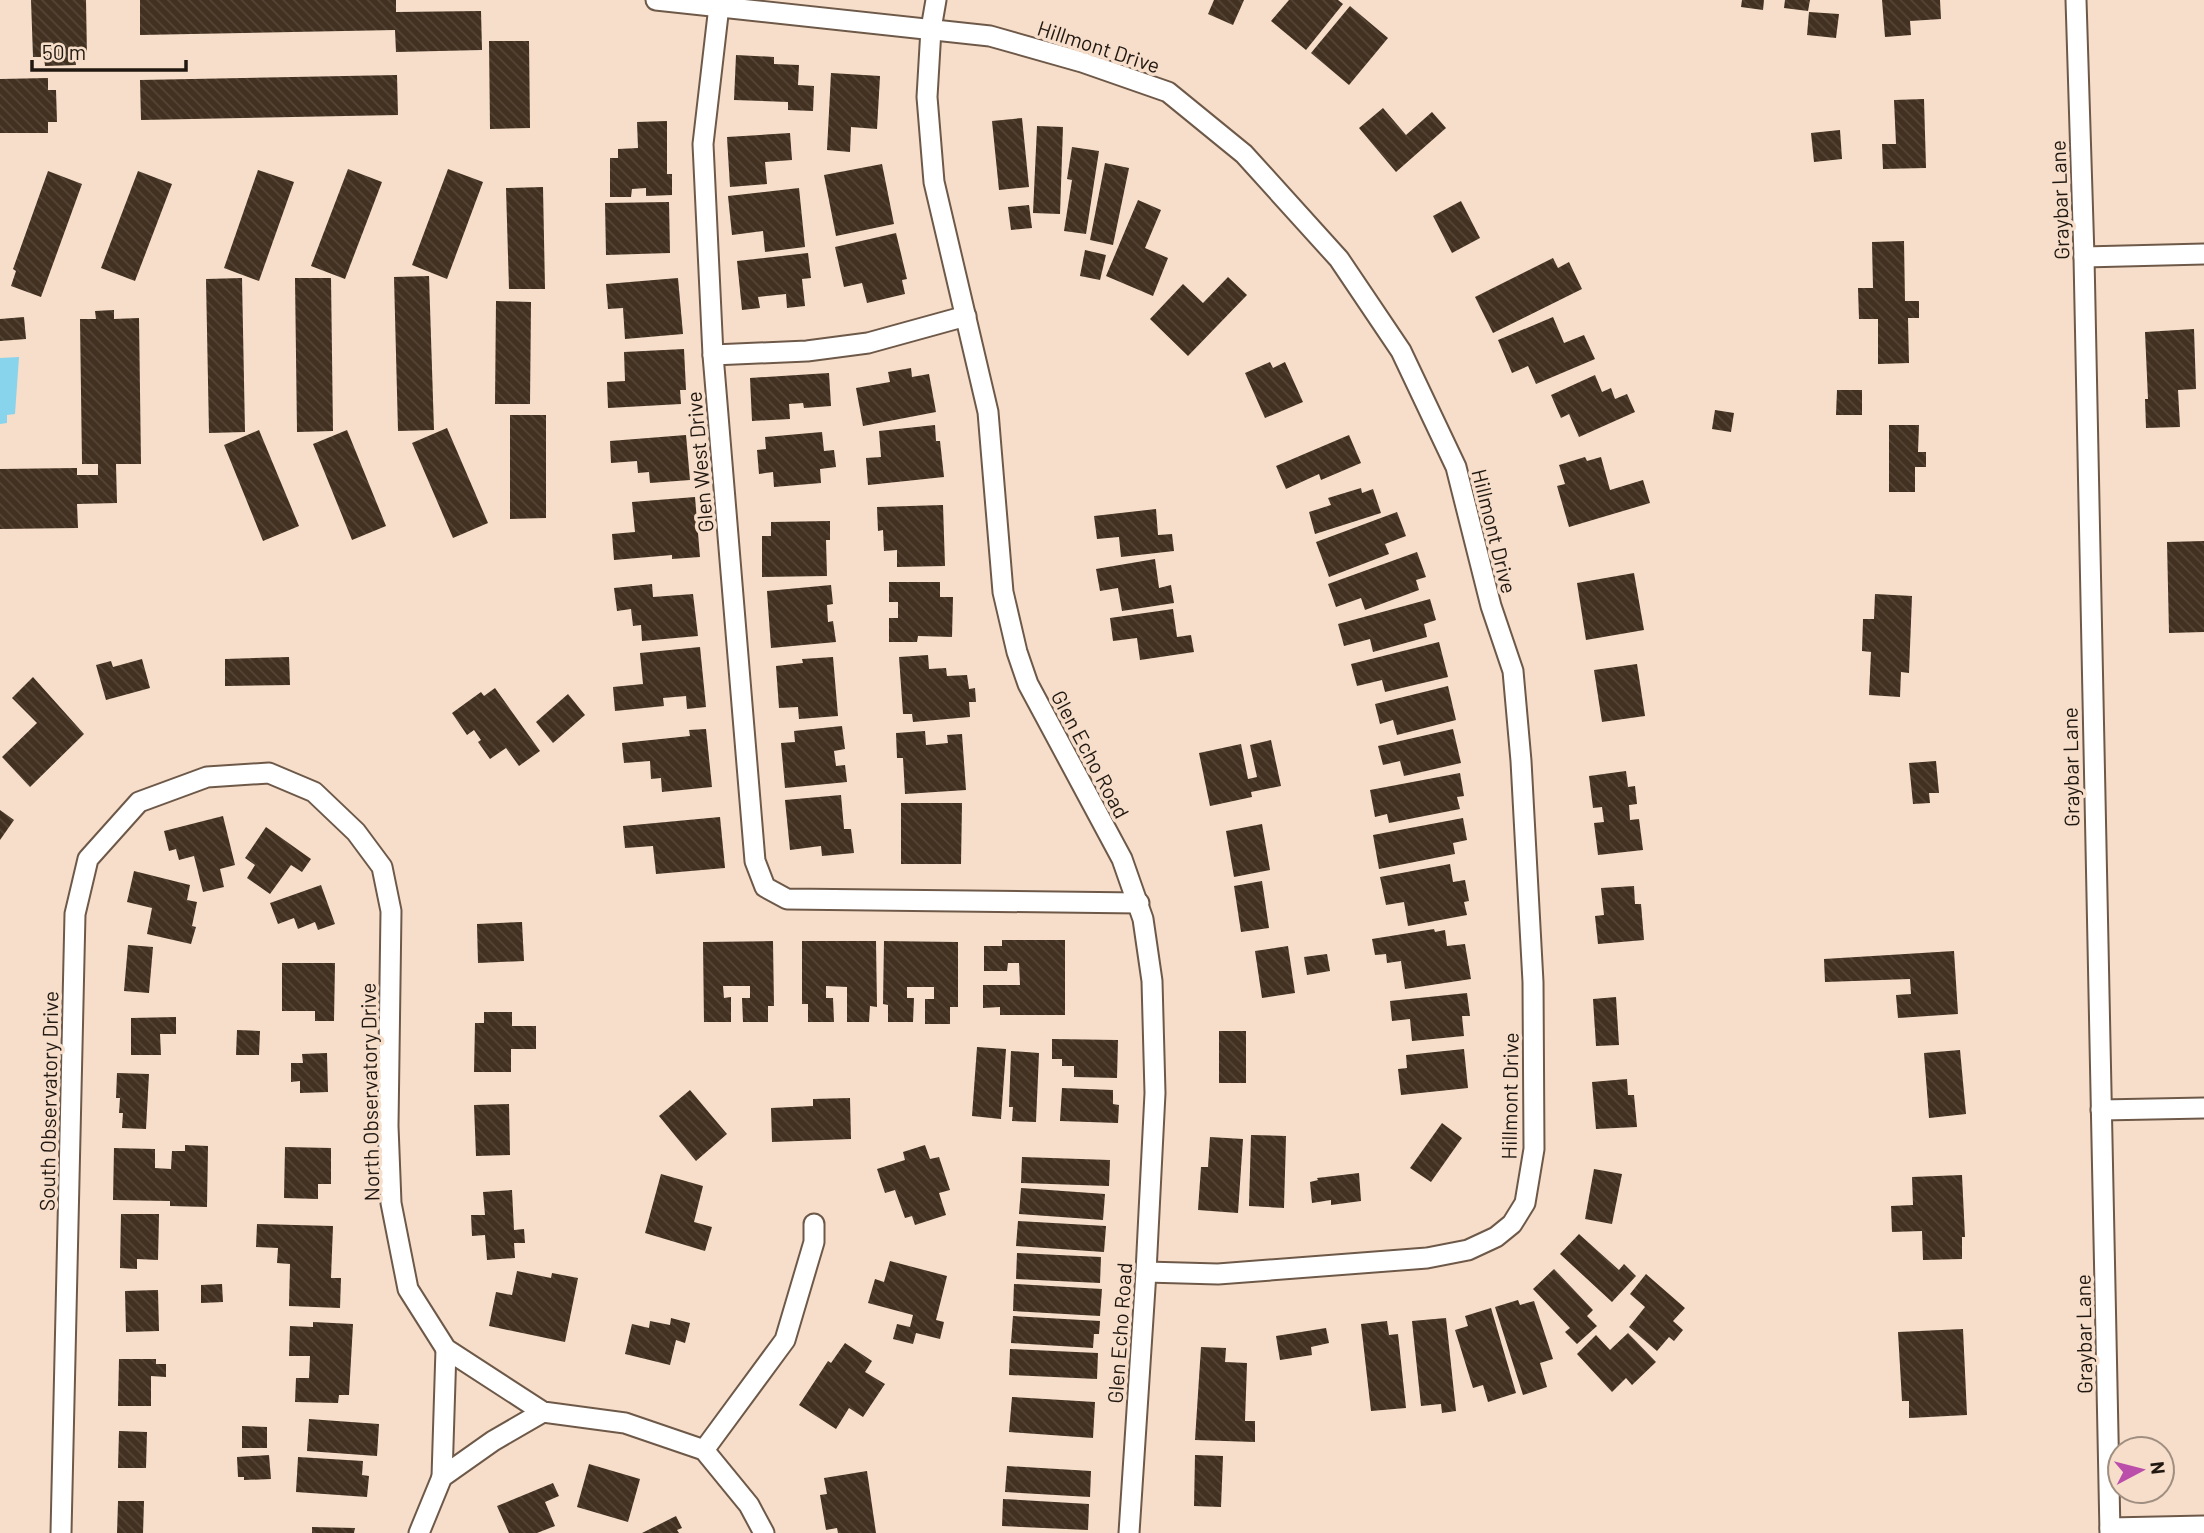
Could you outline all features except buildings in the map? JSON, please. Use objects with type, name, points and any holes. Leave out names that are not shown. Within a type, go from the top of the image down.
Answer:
[{"type":"street","name":"Hillmont Drive","points":[[656,0],[990,36],[1082,62],[1168,92],[1244,154],[1339,259],[1401,351],[1456,467],[1491,606],[1513,671],[1521,761],[1533,982],[1534,1149],[1525,1203],[1512,1224],[1496,1237],[1468,1250],[1427,1258],[1218,1274],[1146,1272]]},
{"type":"street","name":"Glen Echo Road","points":[[936,0],[930,29],[927,97],[934,182],[988,412],[1003,592],[1017,652],[1028,684],[1042,715],[1122,859],[1139,903],[1152,982],[1155,1093],[1129,1533]]},
{"type":"street","name":"Graybar Lane","points":[[2076,0],[2084,257],[2110,1531]]},
{"type":"street","name":"Glen West Drive","points":[[719,6],[702,144],[713,355],[755,861],[765,887],[787,899],[1139,903]]},
{"type":"street","points":[[2084,257],[2204,254]]},
{"type":"street","points":[[713,355],[807,351],[869,343],[967,316]]},
{"type":"street","name":"North Observatory Drive","points":[[247,776],[269,773],[314,792],[356,832],[382,867],[391,911],[387,1126],[391,1203],[408,1289],[446,1349],[543,1412],[625,1423],[704,1450]]},
{"type":"street","name":"South Observatory Drive","points":[[61,1533],[75,914],[88,859],[139,802],[207,777],[247,776]]},
{"type":"street","points":[[2101,1110],[2204,1108]]},
{"type":"street","points":[[763,1532],[749,1505],[704,1450],[785,1340],[814,1242],[814,1224]]},
{"type":"street","points":[[419,1533],[442,1477],[446,1349]]},
{"type":"street","points":[[442,1477],[493,1441],[543,1412]]},
{"type":"street","points":[[2110,1531],[2204,1526]]},
{"type":"water","points":[[19,357],[15,414],[7,415],[7,423],[0,424],[0,358]]}]
